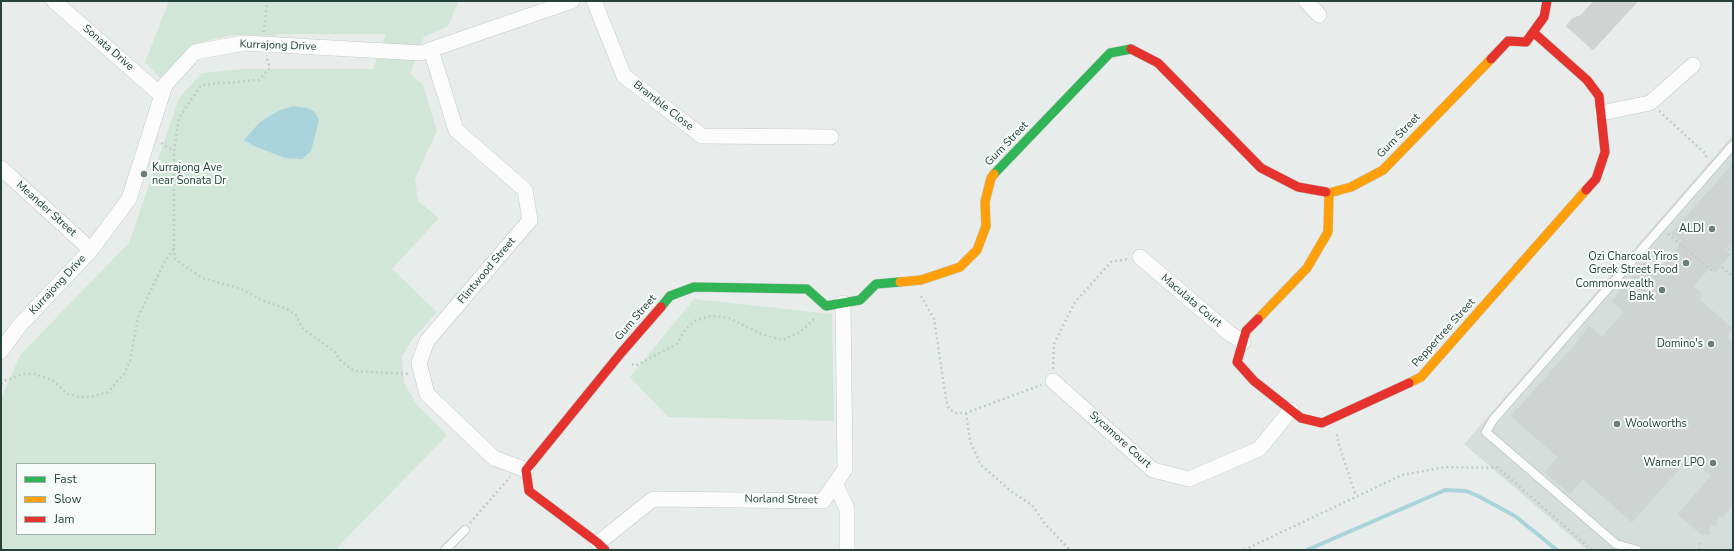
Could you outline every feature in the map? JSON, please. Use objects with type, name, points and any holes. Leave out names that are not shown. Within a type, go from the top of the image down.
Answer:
[{"type":"street","name":"Sonata Drive","points":[[54,1],[69,6],[161,95]]},
{"type":"street","name":"Kurrajong Drive","points":[[1,351],[19,326],[91,250],[129,199],[164,85],[195,52],[244,43],[421,53],[572,1]]},
{"type":"street","name":"Bramble Close","points":[[594,1],[624,76],[702,136],[831,137]]},
{"type":"street","points":[[1306,1],[1319,15]]},
{"type":"street","name":"Gum Street","points":[[521,468],[670,296],[694,287],[807,289],[826,306],[860,300],[876,284],[921,280],[960,267],[977,250],[986,226],[985,202],[991,178],[1110,53],[1133,49],[1158,63],[1261,168],[1298,187],[1329,193],[1352,187],[1383,170],[1508,41],[1526,42],[1544,17],[1547,1]]},
{"type":"street","name":"Peppertree Street","points":[[1329,193],[1328,232],[1307,268],[1246,331],[1237,362],[1254,381],[1301,418],[1322,423],[1422,377],[1596,179],[1605,152],[1599,96],[1587,80],[1533,32]]},
{"type":"street","name":"Flintwood Street","points":[[431,50],[456,130],[525,190],[530,220],[427,341],[419,363],[428,394],[494,458],[521,468]]},
{"type":"street","points":[[1601,113],[1650,103],[1693,65]]},
{"type":"street","name":"Meander Street","points":[[1,168],[91,250]]},
{"type":"street","name":"Maculata Court","points":[[1140,257],[1229,333],[1243,342]]},
{"type":"street","name":"Norland Street","points":[[601,546],[653,499],[823,500],[845,469],[843,303]]},
{"type":"street","name":"Sycamore Court","points":[[1053,381],[1153,470],[1189,479],[1260,450],[1291,410]]},
{"type":"street","points":[[521,468],[529,491],[601,546]]},
{"type":"street","points":[[835,483],[847,508],[847,550]]},
{"type":"lane","points":[[1638,550],[1616,544],[1486,432],[1493,420],[1733,145]]},
{"type":"lane","points":[[446,550],[465,530]]},
{"type":"path","points":[[267,1],[262,44],[270,68],[259,80],[201,85],[179,118],[174,150],[175,260],[202,278],[242,289],[261,300],[287,309],[296,315],[302,328],[335,352],[342,361],[354,371],[422,374]]},
{"type":"path","points":[[1728,250],[1733,245]]},
{"type":"path","points":[[1,384],[4,381],[22,374],[35,374],[52,380],[68,394],[79,398],[90,397],[108,392],[124,374],[130,361],[138,317],[164,263],[174,248]]},
{"type":"path","points":[[921,280],[920,293],[934,319],[946,399],[949,409],[956,413],[966,413],[1053,381],[1054,344],[1075,302],[1111,262],[1140,257]]},
{"type":"path","points":[[1722,267],[1733,277]]},
{"type":"path","points":[[620,354],[635,366],[677,344],[685,330],[696,320],[711,316],[729,318],[761,334],[782,340],[800,332],[813,320],[821,321]]},
{"type":"path","points":[[966,413],[970,441],[981,465],[1012,492],[1032,505],[1046,526],[1070,550]]},
{"type":"path","points":[[1335,417],[1339,445],[1356,496]]},
{"type":"path","points":[[1244,550],[1402,475],[1445,467],[1497,467],[1592,550]]},
{"type":"path","points":[[465,530],[521,468]]},
{"type":"path","points":[[1699,550],[1700,541]]},
{"type":"shaded area","points":[[1733,135],[1733,550],[1587,550],[1464,444]]},
{"type":"green space","points":[[169,1],[459,1],[448,26],[424,37],[410,74],[423,85],[437,131],[415,179],[418,201],[439,218],[392,269],[437,312],[412,340],[402,356],[404,383],[417,405],[447,435],[335,550],[1,550],[1,399],[20,355],[129,243],[179,98],[202,73],[243,69],[373,69],[386,34],[277,34],[276,36],[232,35],[202,42],[189,48],[160,78],[145,62]]},
{"type":"green space","points":[[694,299],[832,314],[834,421],[668,417],[630,377]]},
{"type":"water","points":[[293,106],[307,108],[314,111],[319,120],[311,151],[302,159],[285,158],[254,146],[244,140],[260,122],[278,111]]},
{"type":"building","points":[[1594,1],[1638,1],[1593,50],[1566,26],[1573,18],[1574,19],[1577,16],[1579,17]]},
{"type":"building","points":[[1733,164],[1733,241],[1725,250],[1731,254],[1715,272],[1710,267],[1693,286],[1703,294],[1699,299],[1733,329],[1727,337],[1733,343],[1733,506],[1724,516],[1717,517],[1717,525],[1709,525],[1710,534],[1702,535],[1678,514],[1711,476],[1690,457],[1632,522],[1583,479],[1570,494],[1545,472],[1558,457],[1511,416],[1580,339],[1579,338],[1589,326],[1602,337],[1624,312],[1612,301],[1645,262],[1656,272],[1682,242],[1671,233]]},
{"type":"waterway","points":[[1307,550],[1445,490],[1466,491],[1478,496],[1515,516],[1557,550]]},
{"type":"traffic: fast","points":[[994,174],[1110,53],[1131,49]]},
{"type":"traffic: fast","points":[[661,307],[670,296],[694,287],[807,289],[826,306],[860,300],[876,284],[900,282]]},
{"type":"traffic: slow","points":[[1326,192],[1329,193],[1351,187],[1383,170],[1491,59]]},
{"type":"traffic: slow","points":[[900,282],[921,280],[960,267],[977,250],[986,226],[985,202],[991,178],[994,174]]},
{"type":"traffic: slow","points":[[1409,383],[1421,377],[1586,190]]},
{"type":"traffic: slow","points":[[1258,319],[1307,268],[1328,232],[1329,193]]},
{"type":"traffic: jam","points":[[1491,59],[1508,41],[1526,42],[1544,17],[1547,1]]},
{"type":"traffic: jam","points":[[1533,32],[1587,80],[1599,96],[1605,152],[1596,179],[1586,190]]},
{"type":"traffic: jam","points":[[1131,49],[1158,63],[1261,168],[1298,187],[1326,192]]},
{"type":"traffic: jam","points":[[605,550],[598,543],[529,491],[526,470],[621,353],[661,307]]},
{"type":"traffic: jam","points":[[1258,319],[1246,331],[1237,362],[1254,381],[1301,418],[1322,423],[1409,383]]},
{"type":"place","name":"Kurrajong Ave near Sonata Dr","points":[[144,174]]},
{"type":"place","name":"ALDI","points":[[1712,229]]},
{"type":"place","name":"Ozi Charcoal Yiros Greek Street Food","points":[[1686,263]]},
{"type":"place","name":"Commonwealth Bank","points":[[1662,290]]},
{"type":"place","name":"Domino's","points":[[1711,344]]},
{"type":"place","name":"Woolworths","points":[[1617,424]]},
{"type":"place","name":"Warner LPO","points":[[1713,463]]}]
